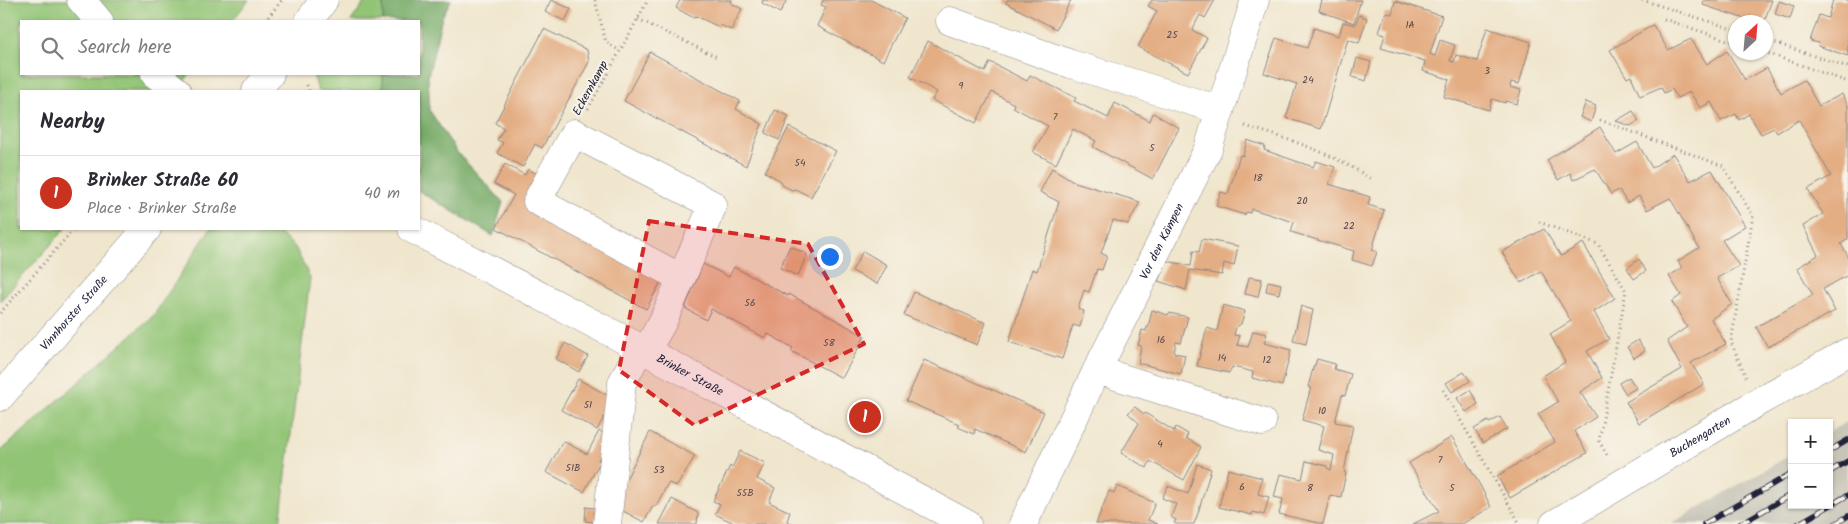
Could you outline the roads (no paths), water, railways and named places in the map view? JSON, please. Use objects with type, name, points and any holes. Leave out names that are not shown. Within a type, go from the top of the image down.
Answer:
[{"type":"street","points":[[81,0],[98,20]]},
{"type":"street","points":[[310,20],[324,0]]},
{"type":"street","name":"Vor den Kämpen","points":[[1023,524],[1097,370],[1208,149],[1255,0]]},
{"type":"street","points":[[950,21],[1219,114]]},
{"type":"street","points":[[156,75],[176,90]]},
{"type":"street","points":[[257,90],[269,75]]},
{"type":"street","points":[[607,524],[622,383],[663,321],[713,205],[574,133],[537,201],[681,278]]},
{"type":"street","name":"Vinnhorster Straße","points":[[0,397],[146,230]]},
{"type":"street","name":"Brinker Straße","points":[[414,230],[643,350],[967,524]]},
{"type":"street","name":"Buchengarten","points":[[1554,524],[1758,402],[1848,352]]},
{"type":"street","points":[[1097,370],[1262,422]]},
{"type":"railway","points":[[1833,449],[1848,440]]},
{"type":"railway","points":[[1833,470],[1848,461]]},
{"type":"railway","points":[[1704,524],[1788,475]]},
{"type":"railway","points":[[1798,524],[1848,495]]},
{"type":"railway","points":[[1740,524],[1788,496]]},
{"type":"railway","points":[[1835,524],[1848,516]]},
{"type":"place","name":"Brinker Straße 60","points":[[865,417]]}]
